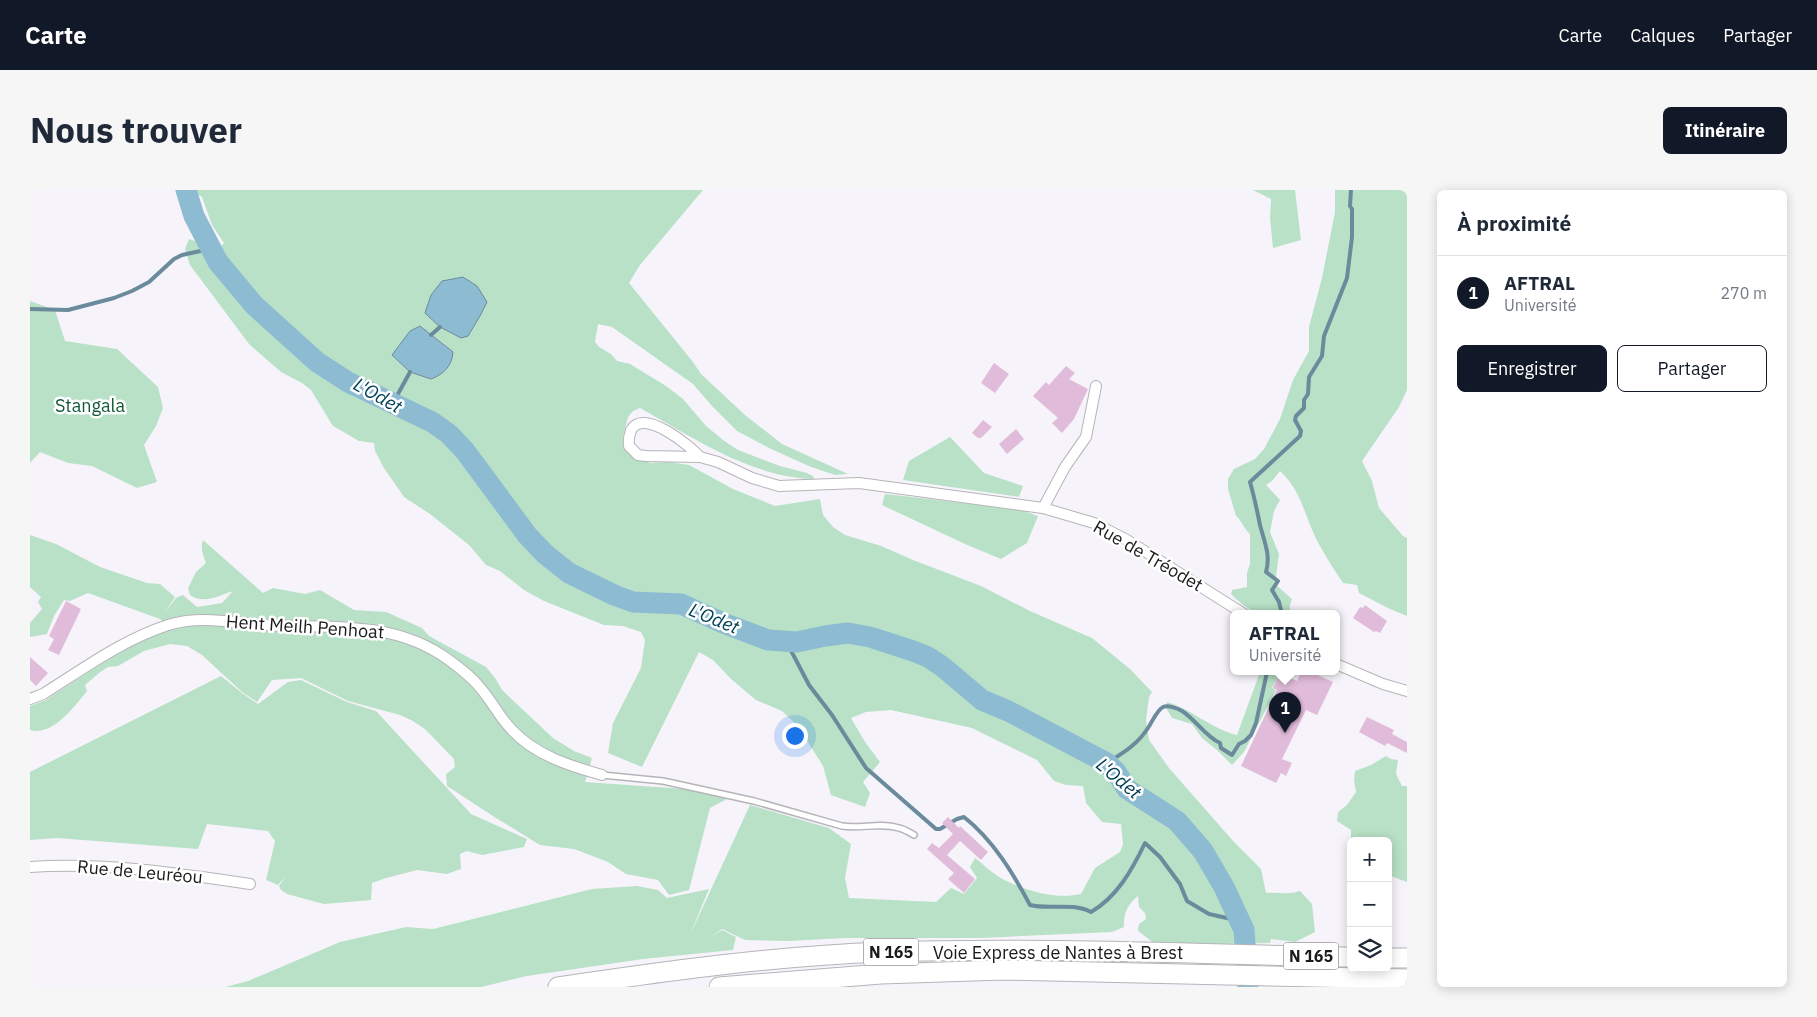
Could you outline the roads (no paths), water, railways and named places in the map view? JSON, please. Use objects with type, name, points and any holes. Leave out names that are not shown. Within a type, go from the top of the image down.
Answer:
[{"type":"highway","name":"Voie Express de Nantes à Brest","points":[[558,987],[748,962],[883,952],[989,951],[1347,957]]},
{"type":"highway","points":[[1392,958],[1407,958]]},
{"type":"highway","name":"Voie Express de Nantes à Brest","points":[[719,987],[827,977],[939,971],[1004,970],[1407,979]]},
{"type":"street","points":[[1043,508],[1065,467],[1086,437],[1096,386]]},
{"type":"street","points":[[638,423],[649,423],[691,446],[700,457],[638,455],[629,446],[629,436],[634,426],[638,423]]},
{"type":"street","name":"Rue de Tréodet","points":[[700,457],[718,462],[752,478],[779,486],[859,483],[1043,508],[1094,523],[1127,540],[1238,610]]},
{"type":"street","name":"Hent Meilh Penhoat","points":[[30,699],[43,694],[131,640],[170,624],[192,620],[209,620],[274,626],[358,628],[389,632],[430,649],[459,668],[478,685],[512,730],[537,750],[570,766],[602,775]]},
{"type":"street","points":[[1340,666],[1407,692]]},
{"type":"street","name":"Rue de Leuréou","points":[[30,867],[131,868],[250,884]]},
{"type":"lane","name":"Hent Meilh Penhoat","points":[[602,775],[664,780],[754,801],[842,826],[852,828],[888,826],[900,828],[914,835]]},
{"type":"water","points":[[463,277],[477,286],[487,302],[468,336],[461,338],[440,327],[425,313],[431,295],[442,281]]},
{"type":"water","points":[[420,326],[453,352],[447,369],[431,379],[410,372],[392,355],[410,331]]},
{"type":"waterway","name":"L'Odet","points":[[186,190],[194,216],[218,262],[254,305],[317,362],[348,382],[432,422],[449,434],[465,451],[527,535],[545,554],[569,573],[633,602],[681,604],[768,640],[797,642],[848,633],[870,637],[913,651],[928,657],[943,667],[982,700],[1008,711],[1107,763],[1116,772],[1127,789],[1177,821],[1203,851],[1224,887],[1244,930],[1248,987]]},
{"type":"waterway","points":[[1281,610],[1272,590],[1278,581],[1266,572],[1268,560],[1266,548],[1250,482],[1300,436],[1301,431],[1295,420],[1296,416],[1304,408],[1304,400],[1308,394],[1309,377],[1322,356],[1324,336],[1347,278],[1352,237],[1351,190]]},
{"type":"waterway","points":[[30,309],[68,310],[114,298],[149,282],[174,259],[182,255],[210,249]]},
{"type":"waterway","points":[[431,335],[440,327]]},
{"type":"waterway","points":[[393,403],[410,372]]},
{"type":"waterway","points":[[786,641],[809,685],[832,715],[866,768],[936,829],[940,829],[964,817],[993,847],[1017,881],[1030,905],[1076,907],[1091,912],[1109,899],[1116,891],[1129,873],[1145,843],[1160,857],[1180,884],[1187,901],[1209,914],[1240,921]]},
{"type":"waterway","points":[[1107,763],[1134,744],[1165,706],[1175,708],[1187,714],[1210,737],[1220,743],[1221,748],[1232,755],[1239,744],[1251,735],[1256,723],[1266,675]]},
{"type":"place","name":"AFTRAL","points":[[1285,733]]},
{"type":"park label","name":"Stangala","points":[[90,406]]}]
